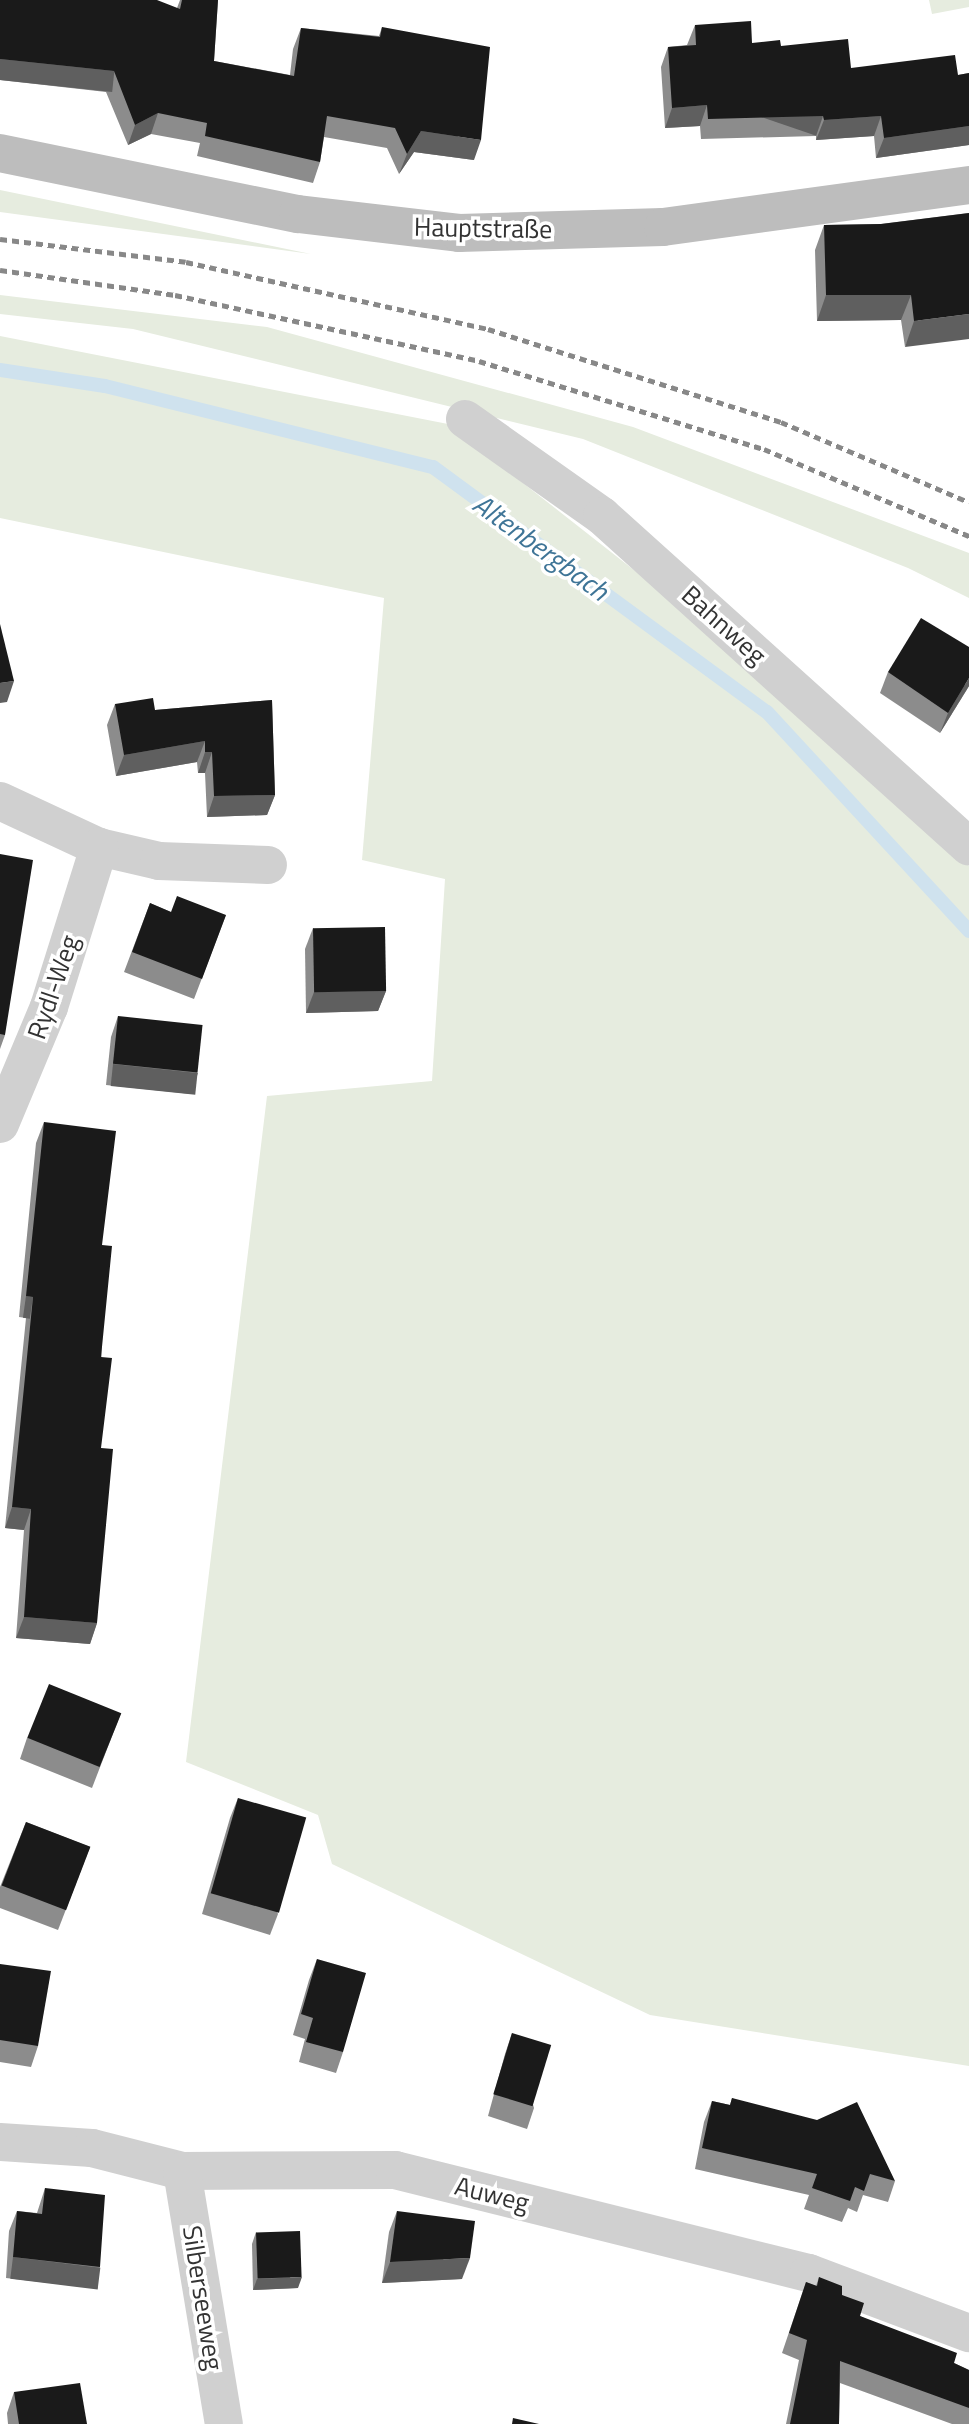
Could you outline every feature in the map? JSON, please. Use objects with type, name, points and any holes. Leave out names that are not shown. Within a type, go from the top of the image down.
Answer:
[{"type":"main road","name":"Hauptstraße","points":[[0,153],[298,214],[459,233],[663,227],[969,185]]},
{"type":"street","name":"Bahnweg","points":[[465,419],[602,516],[969,847]]},
{"type":"street","points":[[0,801],[99,847],[159,861],[268,865]]},
{"type":"street","name":"Rydl-Weg","points":[[0,1124],[49,1007],[99,847]]},
{"type":"street","name":"Auweg","points":[[0,2142],[92,2148],[182,2171],[395,2170],[809,2273],[969,2333]]},
{"type":"street","name":"Silberseeweg","points":[[182,2171],[224,2424]]},
{"type":"shaded area","points":[[929,0],[969,0],[969,7],[932,14]]},
{"type":"shaded area","points":[[0,190],[311,254],[0,212]]},
{"type":"shaded area","points":[[0,295],[267,327],[633,427],[969,553],[969,598],[908,568],[583,439],[133,329],[0,314]]},
{"type":"shaded area","points":[[0,336],[448,424],[751,662],[969,866],[969,2066],[650,2015],[332,1864],[318,1815],[186,1762],[267,1096],[432,1081],[445,879],[362,860],[384,598],[0,518]]},
{"type":"building","points":[[0,0],[157,0],[180,9],[182,0],[218,0],[214,61],[294,76],[301,28],[380,37],[382,27],[490,47],[481,140],[421,131],[407,154],[395,128],[327,116],[320,162],[205,136],[207,123],[158,113],[135,125],[114,71],[0,59]]},
{"type":"building","points":[[751,21],[752,43],[780,40],[781,46],[848,39],[851,68],[955,55],[958,75],[969,73],[969,126],[884,138],[881,116],[824,120],[823,116],[708,119],[707,105],[672,108],[668,47],[696,45],[695,25]]},
{"type":"building","points":[[969,213],[969,314],[914,321],[911,295],[826,295],[824,225],[881,224]]},
{"type":"building","points":[[921,618],[969,647],[969,678],[948,713],[888,672]]},
{"type":"building","points":[[0,624],[14,681],[0,683]]},
{"type":"building","points":[[153,698],[155,710],[272,700],[275,795],[214,796],[212,752],[205,752],[205,741],[124,755],[115,704]]},
{"type":"building","points":[[0,854],[33,860],[5,1035],[0,1034]]},
{"type":"building","points":[[177,896],[226,915],[202,979],[132,952],[150,903],[171,912]]},
{"type":"building","points":[[385,927],[386,991],[314,992],[313,928]]},
{"type":"building","points":[[118,1016],[203,1025],[198,1073],[113,1064]]},
{"type":"building","points":[[44,1122],[116,1131],[102,1245],[112,1246],[101,1357],[112,1358],[101,1448],[113,1449],[97,1623],[24,1617],[31,1509],[12,1507],[33,1297],[26,1296]]},
{"type":"building","points":[[49,1684],[121,1713],[100,1767],[27,1738]]},
{"type":"building","points":[[238,1798],[306,1818],[279,1913],[211,1893]]},
{"type":"building","points":[[26,1822],[90,1847],[66,1910],[2,1885]]},
{"type":"building","points":[[317,1959],[366,1973],[343,2052],[306,2042],[313,2018],[301,2014]]},
{"type":"building","points":[[0,1964],[51,1971],[38,2046],[0,2040]]},
{"type":"building","points":[[512,2033],[551,2045],[532,2106],[493,2094]]},
{"type":"building","points":[[732,2098],[817,2120],[857,2102],[895,2181],[870,2174],[864,2191],[855,2187],[850,2201],[812,2188],[817,2174],[702,2148],[712,2101],[730,2105]]},
{"type":"building","points":[[45,2188],[105,2195],[100,2267],[13,2257],[17,2211],[42,2214]]},
{"type":"building","points":[[397,2211],[475,2221],[470,2258],[390,2262]]},
{"type":"building","points":[[300,2231],[302,2277],[258,2279],[256,2233]]},
{"type":"building","points":[[819,2277],[842,2286],[842,2295],[864,2303],[860,2316],[957,2353],[954,2363],[969,2370],[969,2408],[840,2361],[839,2424],[790,2424],[807,2340],[789,2333],[806,2282],[817,2286]]},
{"type":"building","points":[[80,2383],[87,2424],[19,2424],[14,2392]]},
{"type":"building","points":[[513,2418],[539,2424],[512,2424]]},
{"type":"waterway","name":"Altenbergbach","points":[[0,370],[105,386],[433,467],[767,712],[969,931]]},
{"type":"railway","points":[[0,239],[186,262],[488,329],[781,422],[969,502]]},
{"type":"railway","points":[[0,270],[175,295],[479,361],[764,449],[969,536]]}]
